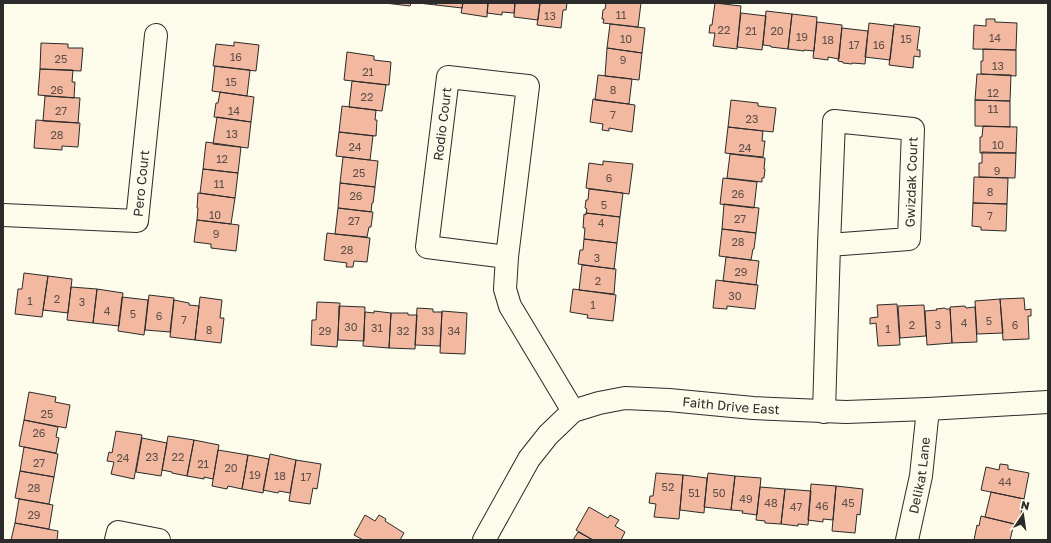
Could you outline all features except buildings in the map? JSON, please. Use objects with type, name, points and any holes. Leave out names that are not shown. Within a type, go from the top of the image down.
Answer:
[{"type":"street","name":"Pero Court","points":[[3,215],[137,221],[156,35]]},
{"type":"street","name":"Rodio Court","points":[[506,257],[426,247],[448,76],[528,86],[506,257],[505,289],[510,306],[573,411]]},
{"type":"street","name":"Gwizdak Court","points":[[824,412],[829,245],[834,121],[913,129],[909,239],[829,245]]},
{"type":"street","name":"Faith Drive East","points":[[484,540],[529,459],[548,435],[573,411],[599,402],[625,398],[824,412],[928,409],[1048,402]]},
{"type":"street","name":"Delikat Lane","points":[[907,540],[921,476],[928,409]]},
{"type":"street","points":[[116,540],[118,532],[159,540]]}]
